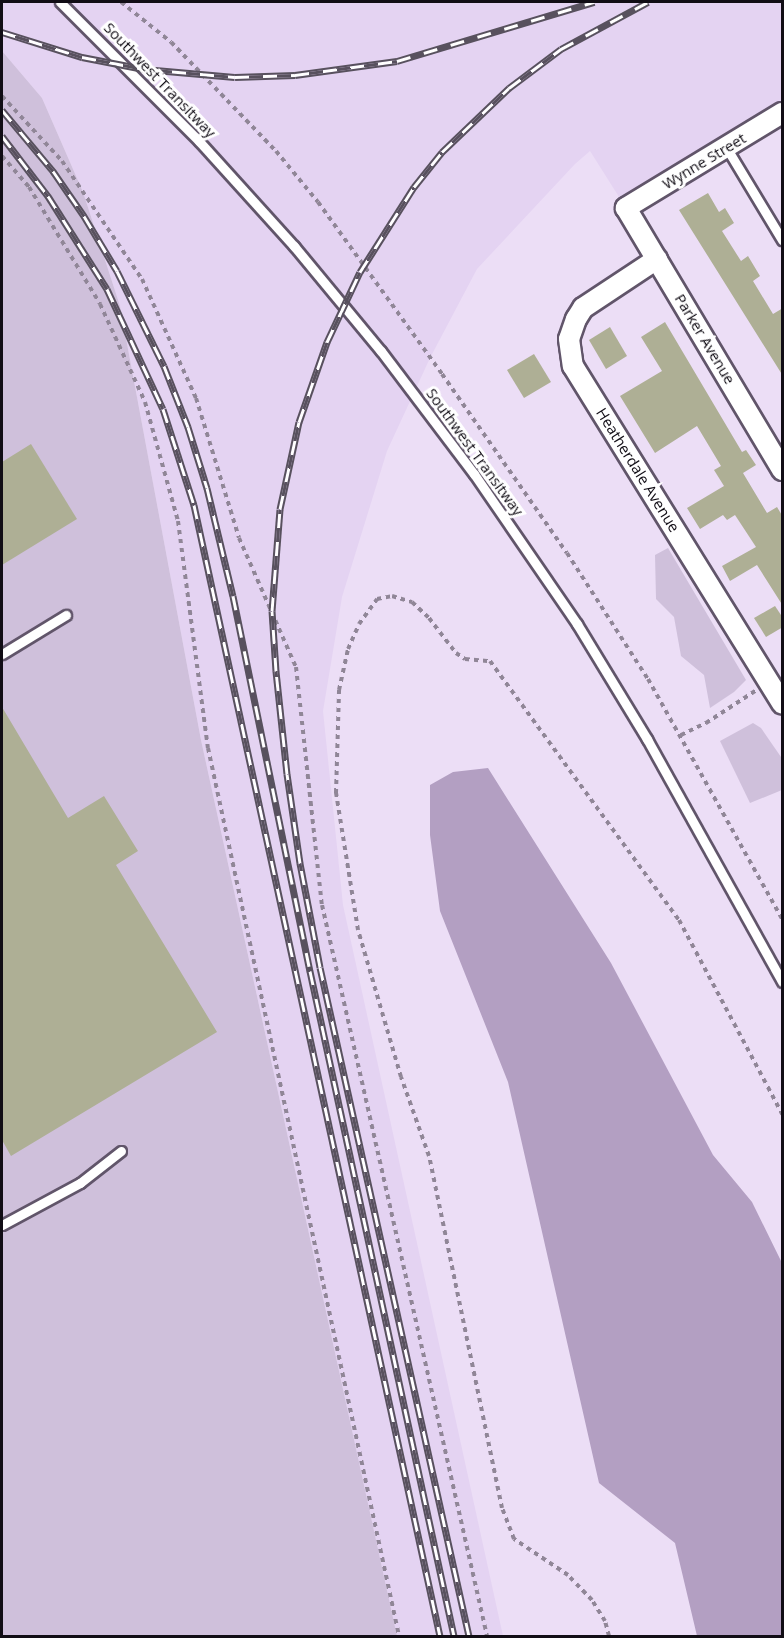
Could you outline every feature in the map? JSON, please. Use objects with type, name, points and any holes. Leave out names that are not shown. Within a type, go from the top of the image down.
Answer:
[{"type":"street","name":"Wynne Street","points":[[626,208],[783,114]]},
{"type":"street","name":"Parker Avenue","points":[[626,208],[783,470]]},
{"type":"street","name":"Heatherdale Avenue","points":[[657,259],[583,308],[576,319],[569,339],[573,366],[777,681],[783,703]]},
{"type":"lane","name":"Southwest Transitway","points":[[60,2],[152,92],[294,246],[381,351],[474,474],[577,624],[647,739],[783,982]]},
{"type":"lane","points":[[726,147],[783,240]]},
{"type":"lane","points":[[2,654],[66,615]]},
{"type":"lane","points":[[2,1225],[81,1183],[121,1151]]},
{"type":"path","points":[[121,2],[171,42],[222,92],[276,151],[318,202],[567,553],[681,735],[783,919]]},
{"type":"path","points":[[2,96],[62,160],[142,279],[196,398],[239,538],[296,668],[303,749],[322,905],[487,1636]]},
{"type":"path","points":[[2,156],[29,187],[99,303],[145,402],[178,521],[208,748],[399,1636]]},
{"type":"path","points":[[609,1636],[605,1621],[592,1600],[568,1575],[514,1539],[502,1508],[429,1156],[400,1077],[358,930],[336,793],[339,690],[348,649],[359,624],[378,599],[392,596],[412,602],[429,618],[456,653],[465,658],[490,661],[679,920],[783,1114]]},
{"type":"path","points":[[681,735],[777,681]]},
{"type":"shaded area","points":[[2,2],[782,2],[782,113],[626,208],[590,151],[575,164],[477,269],[430,358],[387,451],[342,597],[323,711],[343,905],[503,1636],[397,1636],[201,740],[120,306],[83,192],[42,98],[2,51]]},
{"type":"shaded area","points":[[2,51],[42,98],[83,192],[120,306],[201,740],[397,1636],[2,1636]]},
{"type":"shaded area","points":[[668,548],[746,680],[734,692],[710,708],[704,675],[681,656],[674,617],[656,599],[655,555]]},
{"type":"shaded area","points":[[753,723],[761,728],[781,757],[782,790],[750,803],[720,741]]},
{"type":"shaded area","points":[[488,768],[611,963],[713,1155],[752,1202],[782,1263],[782,1636],[697,1636],[675,1543],[599,1483],[508,1082],[440,911],[430,835],[430,785],[453,772]]},
{"type":"building","points":[[708,193],[719,212],[725,208],[734,223],[722,231],[741,261],[748,256],[760,276],[753,281],[773,314],[783,308],[783,376],[679,210]]},
{"type":"building","points":[[665,322],[742,452],[746,450],[756,465],[743,473],[767,513],[777,507],[783,517],[783,606],[757,565],[730,581],[722,566],[756,547],[735,515],[727,520],[723,515],[700,529],[687,508],[724,486],[714,470],[721,466],[697,426],[655,453],[620,396],[662,371],[641,337]]},
{"type":"building","points":[[610,327],[627,356],[606,369],[589,340]]},
{"type":"building","points":[[534,354],[551,382],[524,398],[507,370]]},
{"type":"building","points":[[31,444],[77,519],[2,565],[2,462]]},
{"type":"building","points":[[775,606],[783,618],[783,627],[766,637],[754,618]]},
{"type":"building","points":[[2,707],[68,818],[104,796],[138,851],[116,865],[217,1032],[11,1156],[2,1140]]},
{"type":"railway","points":[[2,32],[82,57],[144,69],[235,77],[295,75],[397,61],[594,2]]},
{"type":"railway","points":[[469,1636],[320,967],[300,863],[287,774],[272,611],[280,509],[299,422],[327,342],[360,272],[414,187],[442,152],[509,88],[561,49],[648,2]]},
{"type":"railway","points":[[2,110],[53,171],[84,216],[117,271],[164,366],[188,427],[207,488],[233,596],[310,971],[454,1636]]},
{"type":"railway","points":[[2,136],[48,196],[107,289],[163,409],[194,505],[440,1636]]}]
